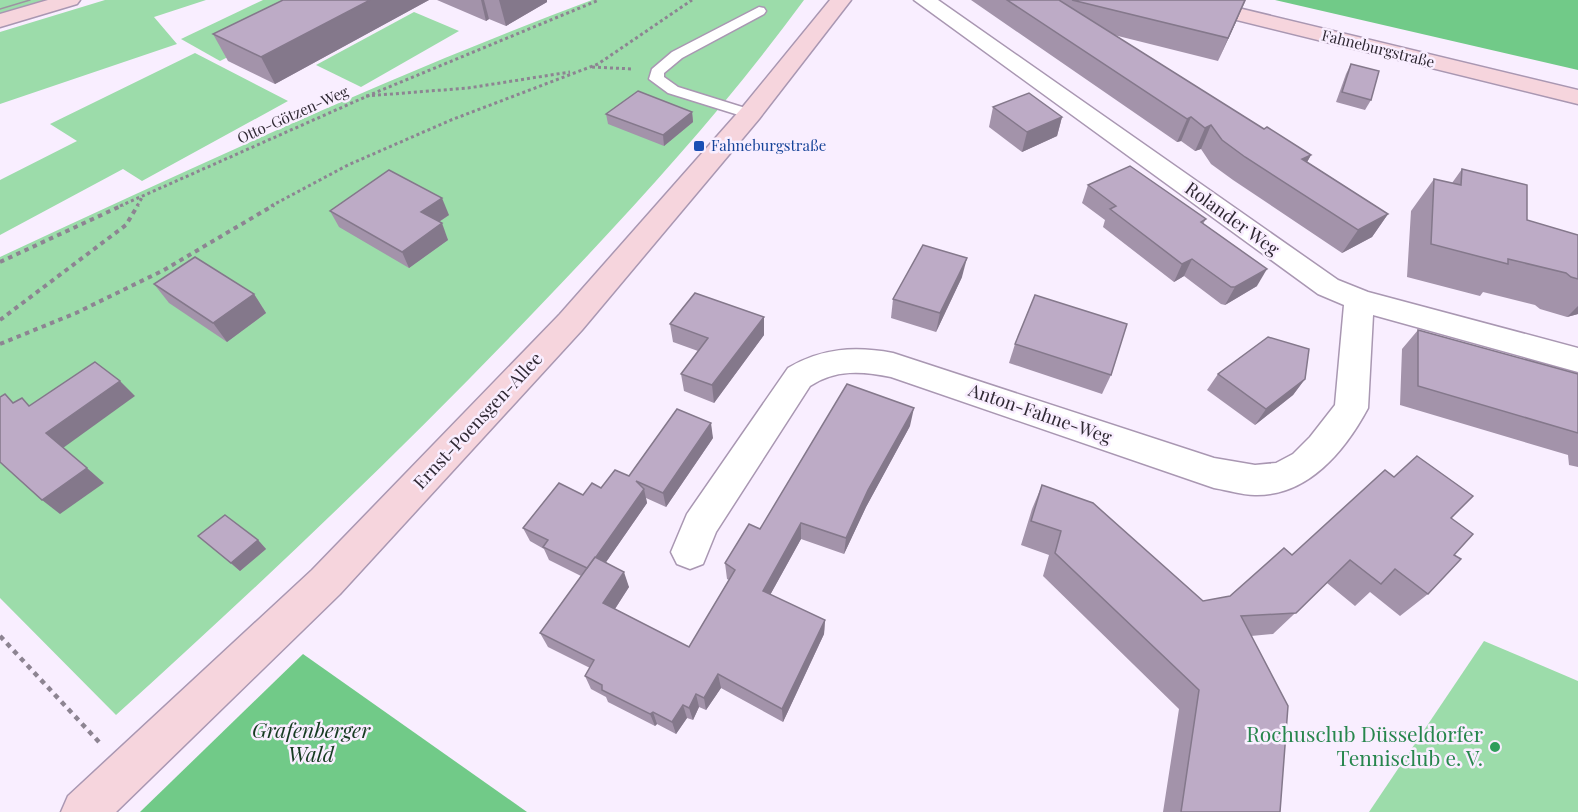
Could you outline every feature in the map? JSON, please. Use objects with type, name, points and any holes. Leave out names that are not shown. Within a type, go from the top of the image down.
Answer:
[{"type":"street","points":[[0,21],[70,0]]},
{"type":"street","name":"Ernst-Poensgen-Allee","points":[[84,812],[326,582],[571,322],[750,114],[841,0]]},
{"type":"street","name":"Rolander Weg","points":[[924,0],[1328,287],[1359,300],[1578,360]]},
{"type":"street","name":"Fahneburgstraße","points":[[1179,0],[1578,97]]},
{"type":"street","name":"Anton-Fahne-Weg","points":[[690,552],[700,525],[799,377],[822,364],[843,359],[868,359],[893,365],[1214,473],[1255,480],[1282,477],[1305,464],[1322,447],[1351,408],[1359,300]]},
{"type":"lane","points":[[750,114],[673,90],[656,79],[657,72],[677,55],[759,11]]},
{"type":"path","name":"Otto-Götzen-Weg","points":[[0,262],[144,194],[363,96],[599,0]]},
{"type":"path","points":[[363,96],[429,93],[507,84],[591,67],[618,53],[692,0]]},
{"type":"path","points":[[591,67],[657,72]]},
{"type":"path","points":[[0,344],[76,313],[164,270],[303,186],[452,120],[582,69]]},
{"type":"path","points":[[0,320],[126,225],[144,194]]},
{"type":"path","points":[[0,636],[126,771]]},
{"type":"green space","points":[[0,0],[51,0],[0,15]]},
{"type":"green space","points":[[105,0],[206,0],[154,17],[177,44],[0,104],[0,32]]},
{"type":"green space","points":[[263,0],[340,0],[220,61],[181,39]]},
{"type":"green space","points":[[592,0],[804,0],[708,122],[533,313],[432,417],[328,518],[116,715],[0,598],[0,257],[367,91]]},
{"type":"green space","points":[[1275,0],[1578,0],[1578,70]]},
{"type":"green space","points":[[414,12],[459,31],[361,87],[316,65]]},
{"type":"green space","points":[[195,53],[288,101],[142,181],[123,169],[0,235],[0,180],[77,141],[50,124]]},
{"type":"green space","name":"Rochusclub Düsseldorfer Tennisclub e. V.","points":[[1484,641],[1578,681],[1578,812],[1369,812]]},
{"type":"green space","name":"Grafenberger Wald","points":[[303,654],[527,812],[140,812]]},
{"type":"building","points":[[283,0],[370,0],[261,57],[213,34]]},
{"type":"building","points":[[1007,0],[1059,0],[1264,129],[1267,127],[1311,155],[1302,159],[1388,214],[1358,230],[1245,157],[1222,140],[1211,125],[1205,128],[1191,117],[1187,119]]},
{"type":"building","points":[[1072,0],[1245,0],[1228,38]]},
{"type":"building","points":[[1351,64],[1379,71],[1371,100],[1342,92]]},
{"type":"building","points":[[638,91],[692,112],[663,135],[606,114]]},
{"type":"building","points":[[1029,93],[1062,117],[1027,132],[993,107]]},
{"type":"building","points":[[1130,166],[1206,219],[1201,222],[1267,269],[1231,287],[1192,259],[1182,264],[1110,209],[1116,206],[1088,185]]},
{"type":"building","points":[[1462,169],[1527,185],[1527,220],[1578,235],[1578,279],[1566,273],[1508,259],[1508,264],[1431,244],[1434,179],[1461,185]]},
{"type":"building","points":[[389,170],[442,198],[421,212],[442,223],[402,252],[330,211]]},
{"type":"building","points":[[923,245],[967,258],[940,313],[893,299]]},
{"type":"building","points":[[195,257],[254,294],[213,323],[154,284]]},
{"type":"building","points":[[695,293],[764,317],[712,385],[681,374],[708,338],[670,324]]},
{"type":"building","points":[[1035,295],[1127,324],[1111,375],[1015,344]]},
{"type":"building","points":[[1418,330],[1578,374],[1578,433],[1418,386]]},
{"type":"building","points":[[1268,337],[1309,349],[1305,379],[1266,409],[1218,374]]},
{"type":"building","points":[[95,362],[120,381],[46,433],[87,468],[42,500],[0,462],[0,397],[5,394],[13,403],[22,398],[29,406]]},
{"type":"building","points":[[847,384],[914,408],[868,490],[846,538],[801,523],[763,591],[825,620],[782,709],[718,674],[704,698],[696,694],[689,708],[683,705],[672,722],[653,712],[650,714],[602,690],[602,685],[585,676],[594,660],[540,633],[595,557],[624,572],[603,603],[689,647],[735,570],[725,563],[749,524],[760,529]]},
{"type":"building","points":[[677,409],[711,423],[663,493],[636,481],[644,489],[587,568],[543,547],[548,540],[523,528],[559,483],[583,495],[592,483],[601,488],[615,470],[629,476]]},
{"type":"building","points":[[1417,456],[1473,496],[1451,518],[1473,534],[1454,555],[1461,559],[1428,594],[1395,569],[1381,584],[1350,560],[1296,613],[1241,616],[1288,706],[1280,812],[1181,812],[1199,690],[1055,553],[1061,531],[1031,521],[1042,485],[1093,503],[1203,601],[1230,596],[1284,548],[1292,555],[1385,470],[1394,477]]},
{"type":"building","points":[[225,515],[258,540],[231,563],[198,536]]},
{"type":"tram line","points":[[0,9],[30,0]]},
{"type":"place","name":"Fahneburgstraße","points":[[699,146]]},
{"type":"place","name":"Rochusclub Düsseldorfer Tennisclub e. V.","points":[[1495,747]]}]
